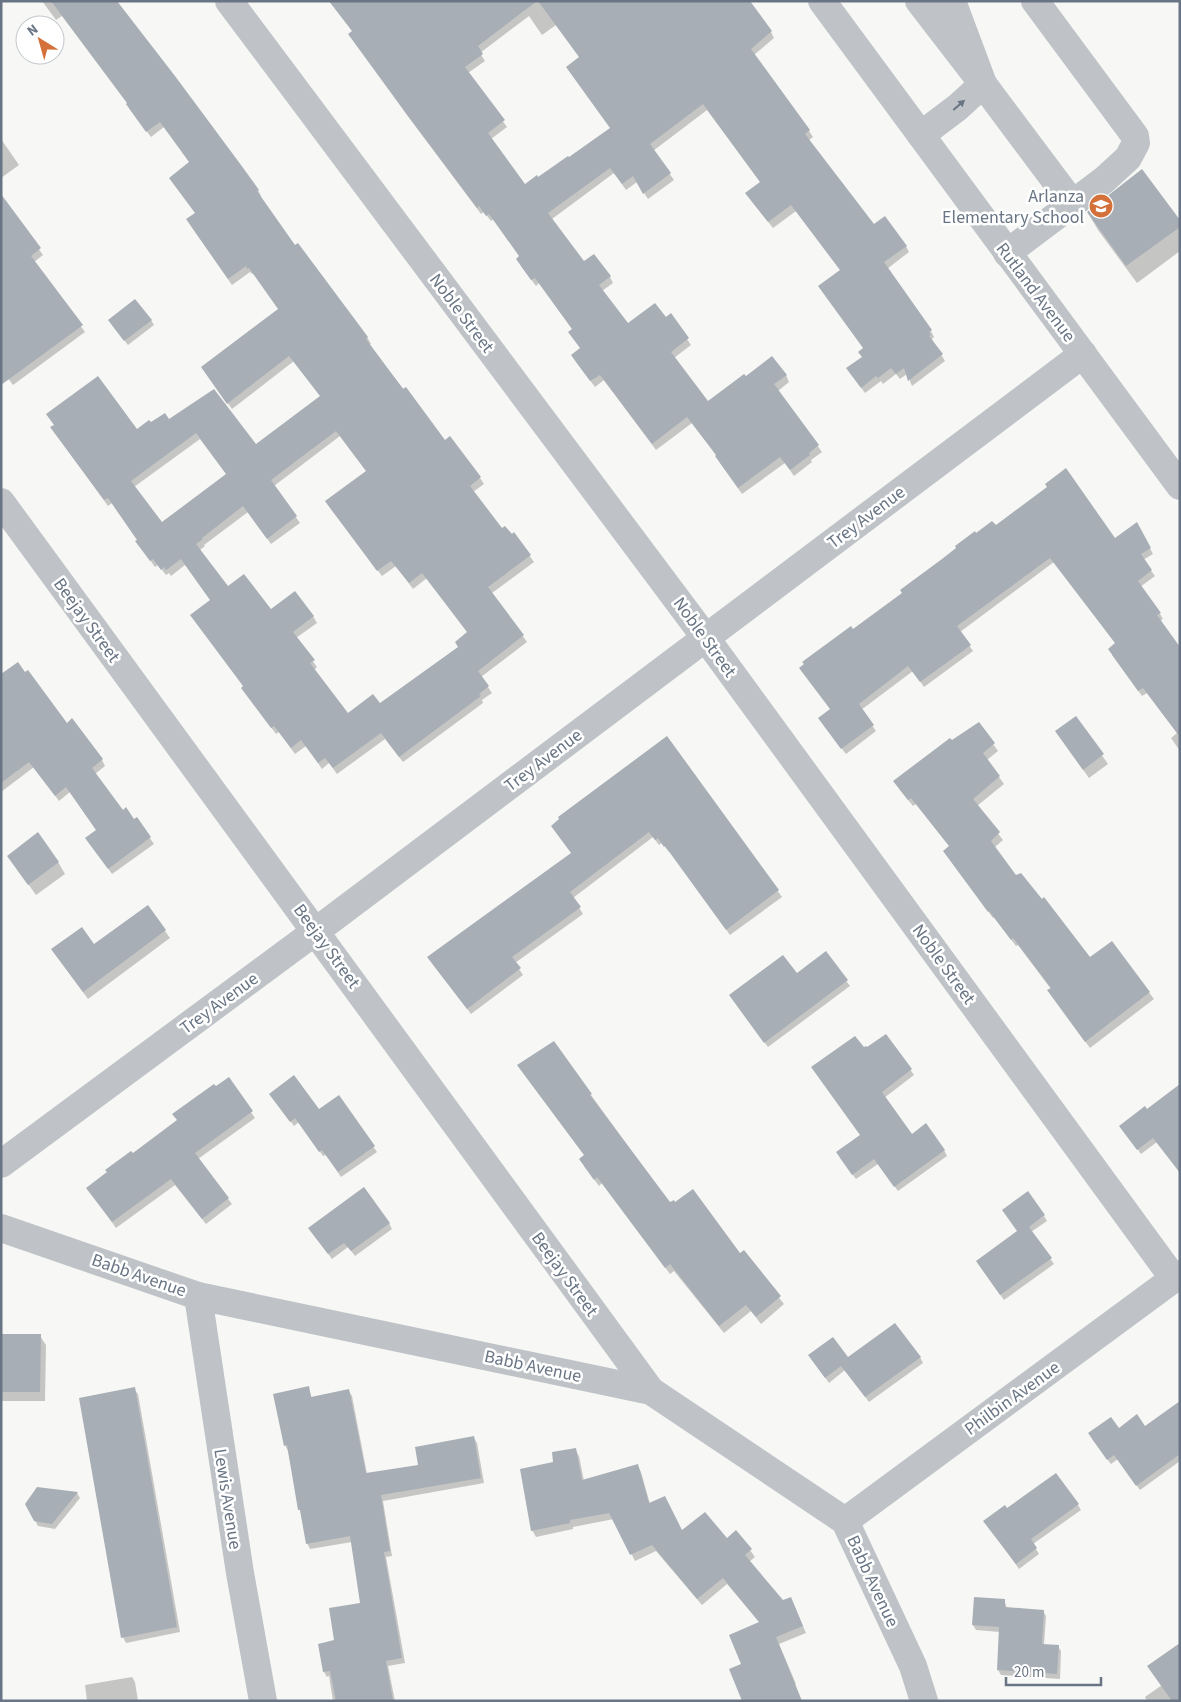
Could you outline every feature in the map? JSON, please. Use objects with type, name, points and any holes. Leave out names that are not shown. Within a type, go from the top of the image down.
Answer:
[{"type":"street","name":"Noble Street","points":[[229,1],[705,638],[1177,1277]]},
{"type":"street","name":"Rutland Avenue","points":[[822,1],[1180,486]]},
{"type":"street","points":[[952,1],[983,84]]},
{"type":"street","points":[[1007,253],[1104,180],[1128,158],[1136,143],[1135,136],[1036,1]]},
{"type":"street","points":[[925,3],[1072,203]]},
{"type":"street","points":[[921,136],[958,107],[983,84]]},
{"type":"street","name":"Trey Avenue","points":[[1,1164],[316,931],[1083,354]]},
{"type":"street","name":"Beejay Street","points":[[1,502],[651,1391]]},
{"type":"street","name":"Babb Avenue","points":[[1,1228],[198,1296],[651,1391],[845,1521],[913,1666],[924,1701]]},
{"type":"street","name":"Philbin Avenue","points":[[845,1521],[1177,1277]]},
{"type":"street","name":"Lewis Avenue","points":[[198,1296],[240,1573],[263,1701]]},
{"type":"building","points":[[51,1],[117,1],[241,165],[295,245],[298,243],[368,337],[366,339],[403,389],[406,387],[445,440],[450,436],[481,477],[470,486],[502,528],[505,526],[512,534],[514,532],[531,555],[488,587],[524,635],[478,671],[489,686],[479,694],[481,696],[399,757],[381,733],[333,768],[325,758],[318,763],[301,740],[291,748],[274,726],[271,728],[241,688],[243,686],[190,615],[210,600],[181,559],[166,570],[164,567],[161,570],[153,559],[150,561],[108,498],[104,500],[50,427],[54,425],[46,414],[98,376],[137,429],[149,420],[151,422],[165,413],[169,419],[214,389],[256,444],[320,396],[289,356],[227,404],[201,367],[278,309],[246,266],[228,279],[186,219],[195,213],[169,178],[189,162],[160,122],[146,132],[65,20],[65,15],[61,15]],"holes":[[[336,431],[366,471],[325,501],[377,571],[391,561],[409,583],[422,573],[467,632],[455,642],[458,647],[380,703],[373,694],[348,713],[310,663],[315,660],[293,632],[314,616],[295,591],[271,609],[244,574],[228,586],[196,544],[243,506],[267,539],[297,516],[271,480]],[[196,433],[226,474],[162,522],[131,481]]]},
{"type":"building","points":[[329,1],[537,1],[478,46],[483,54],[465,67],[505,120],[488,133],[525,184],[569,157],[610,128],[566,67],[579,57],[538,1],[750,1],[772,31],[751,49],[810,130],[805,134],[874,224],[885,216],[907,246],[884,262],[932,330],[929,332],[931,335],[929,336],[943,354],[908,381],[904,368],[896,374],[891,368],[878,378],[876,376],[861,388],[846,368],[862,357],[858,352],[863,348],[818,286],[840,270],[791,205],[768,222],[745,193],[760,182],[703,104],[650,144],[671,173],[643,194],[633,176],[622,184],[610,168],[548,213],[584,261],[594,254],[611,276],[599,285],[628,323],[655,303],[666,317],[671,313],[689,338],[671,352],[708,401],[772,356],[787,375],[774,384],[819,445],[809,453],[810,455],[790,470],[780,457],[738,488],[687,417],[652,444],[600,375],[590,381],[571,355],[580,348],[568,332],[572,329],[535,278],[531,280],[516,259],[519,256],[489,214],[486,216],[479,206],[477,208],[402,108],[348,34],[352,31]]},
{"type":"building","name":"Arlanza Elementary School","points":[[1142,169],[1180,220],[1180,227],[1126,266],[1087,212]]},
{"type":"building","points":[[1,194],[41,248],[31,256],[83,325],[1,385]]},
{"type":"building","points":[[135,299],[152,320],[124,341],[108,320]]},
{"type":"building","points":[[1066,468],[1115,538],[1137,522],[1151,548],[1141,554],[1152,570],[1138,581],[1161,613],[1157,615],[1180,647],[1180,737],[1143,688],[1138,691],[1108,649],[1115,643],[1050,558],[957,626],[971,645],[920,682],[908,666],[859,704],[874,725],[841,749],[818,718],[830,709],[799,668],[804,664],[802,662],[851,626],[853,629],[902,593],[900,590],[956,548],[955,546],[975,531],[976,533],[992,521],[996,525],[1047,487],[1045,484]]},
{"type":"building","points":[[18,662],[25,672],[28,670],[67,723],[72,718],[103,759],[92,768],[123,810],[126,807],[134,819],[137,817],[151,837],[108,869],[85,838],[96,830],[66,787],[55,796],[29,762],[1,783],[1,674]]},
{"type":"building","points":[[1076,716],[1104,754],[1083,770],[1055,731]]},
{"type":"building","points":[[979,722],[995,743],[983,753],[1000,776],[973,799],[1000,832],[991,841],[1016,875],[1021,873],[1042,899],[1044,897],[1090,957],[1112,941],[1150,992],[1085,1042],[1047,990],[1051,988],[1013,938],[1011,940],[988,912],[943,851],[949,846],[911,798],[908,800],[893,781],[950,738],[952,740]]},
{"type":"building","points":[[667,736],[779,890],[726,930],[665,846],[658,838],[655,840],[649,832],[570,892],[581,907],[512,957],[521,968],[467,1009],[427,957],[571,853],[551,826],[559,819],[558,817]]},
{"type":"building","points":[[38,832],[59,862],[28,885],[7,856]]},
{"type":"building","points":[[148,905],[166,930],[83,992],[51,949],[82,927],[94,944]]},
{"type":"building","points":[[826,951],[848,980],[764,1043],[729,995],[783,955],[797,973]]},
{"type":"building","points":[[886,1034],[912,1069],[882,1092],[912,1134],[926,1123],[945,1150],[894,1187],[874,1159],[852,1175],[836,1152],[860,1135],[811,1067],[855,1036],[864,1047],[867,1047]]},
{"type":"building","points":[[554,1041],[592,1094],[590,1095],[670,1202],[674,1200],[675,1202],[693,1189],[740,1253],[744,1250],[781,1296],[756,1317],[746,1305],[719,1326],[670,1264],[665,1268],[597,1177],[594,1180],[579,1159],[584,1155],[517,1065]]},
{"type":"building","points":[[294,1075],[319,1109],[339,1095],[375,1146],[338,1172],[322,1150],[319,1152],[295,1118],[290,1122],[269,1094]]},
{"type":"building","points":[[229,1077],[253,1111],[195,1153],[229,1198],[202,1219],[171,1179],[112,1222],[86,1188],[107,1172],[105,1170],[131,1151],[133,1153],[177,1120],[172,1114],[214,1084],[216,1086]]},
{"type":"building","points":[[1180,1084],[1180,1173],[1153,1138],[1137,1150],[1119,1126],[1145,1106],[1147,1109]]},
{"type":"building","points":[[364,1187],[390,1223],[351,1251],[344,1243],[328,1254],[308,1228]]},
{"type":"building","points":[[1028,1191],[1045,1215],[1029,1227],[1052,1258],[1000,1295],[976,1261],[1017,1231],[1002,1210]]},
{"type":"building","points":[[895,1323],[921,1357],[865,1397],[841,1366],[825,1378],[808,1355],[833,1337],[848,1357]]},
{"type":"building","points":[[1,1334],[41,1334],[40,1392],[1,1392]]},
{"type":"building","points":[[309,1386],[311,1397],[349,1389],[366,1473],[418,1465],[415,1447],[474,1436],[481,1478],[381,1495],[390,1551],[384,1552],[402,1658],[386,1661],[393,1701],[336,1701],[330,1671],[323,1672],[318,1644],[334,1640],[329,1608],[360,1603],[350,1536],[306,1544],[300,1510],[298,1510],[287,1445],[284,1446],[273,1394]]},
{"type":"building","points":[[135,1387],[177,1627],[121,1638],[79,1398]]},
{"type":"building","points":[[1180,1401],[1180,1454],[1136,1486],[1114,1455],[1107,1460],[1088,1433],[1111,1417],[1119,1428],[1137,1414],[1145,1426]]},
{"type":"building","points":[[576,1448],[582,1480],[638,1464],[649,1503],[665,1496],[682,1530],[705,1512],[727,1538],[736,1530],[752,1549],[745,1555],[783,1600],[791,1597],[803,1626],[776,1637],[802,1701],[742,1701],[729,1669],[741,1664],[729,1635],[759,1622],[723,1578],[697,1599],[652,1545],[630,1555],[609,1513],[570,1520],[570,1523],[531,1531],[520,1469],[553,1462],[552,1452]]},
{"type":"building","points":[[1056,1473],[1079,1504],[1031,1539],[1037,1548],[1016,1564],[983,1521],[1005,1505],[1007,1508]]},
{"type":"building","points":[[37,1487],[78,1492],[52,1524],[34,1521],[25,1504]]},
{"type":"building","points":[[974,1597],[1005,1599],[1005,1607],[1044,1610],[1042,1644],[1059,1645],[1057,1674],[997,1670],[999,1627],[972,1625]]},
{"type":"building","points":[[1180,1643],[1180,1701],[1172,1701],[1147,1666]]},
{"type":"place","name":"Arlanza Elementary School","points":[[1101,206]]}]
